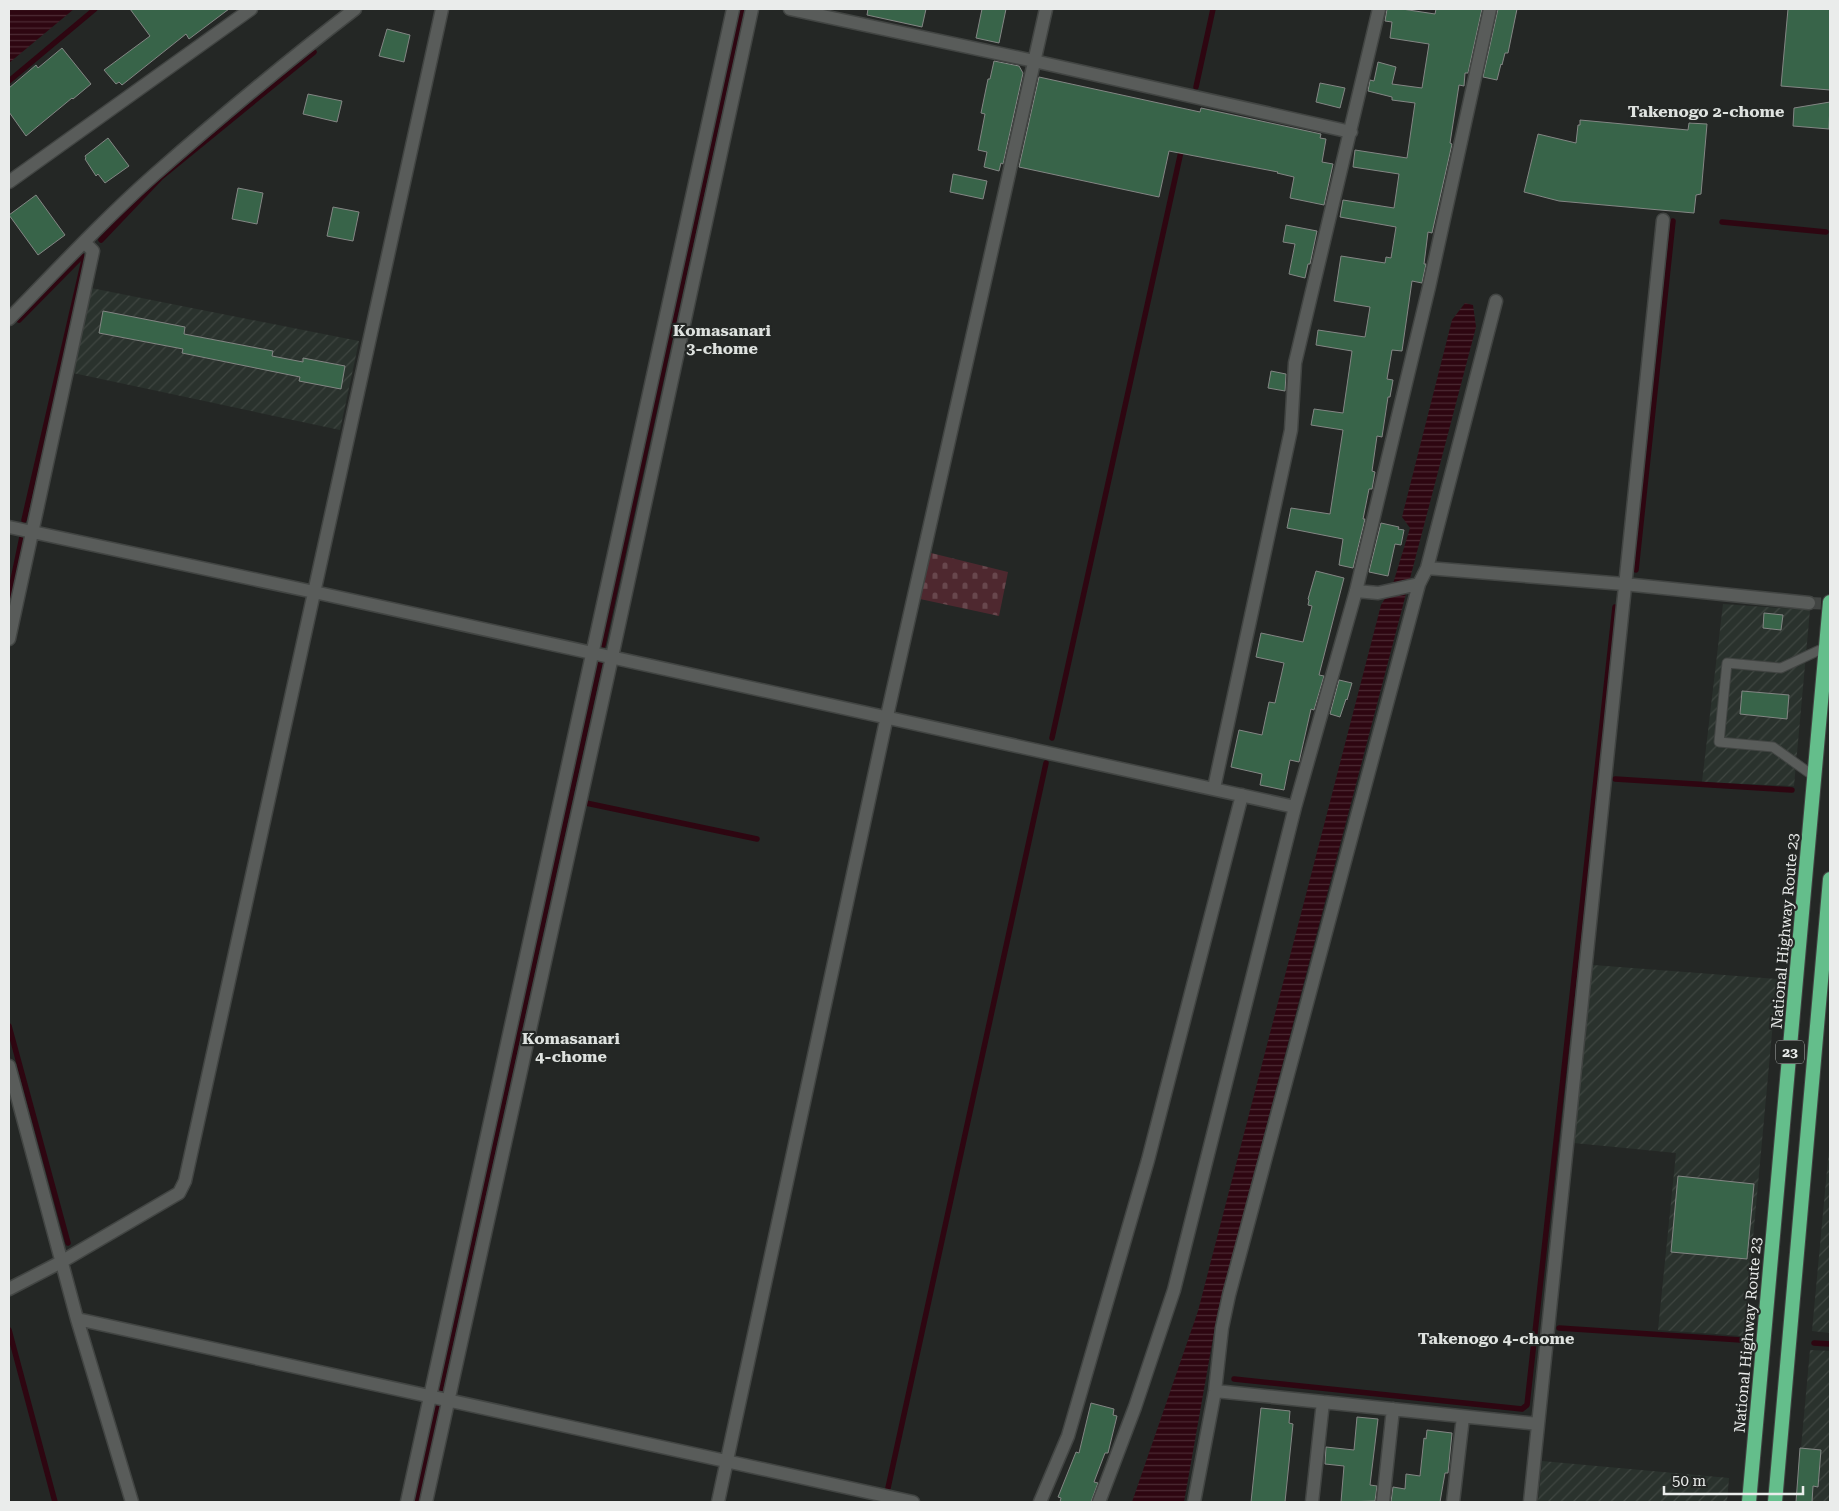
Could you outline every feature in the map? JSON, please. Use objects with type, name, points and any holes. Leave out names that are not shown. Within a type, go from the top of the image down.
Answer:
[{"type":"highway","name":"National Highway Route 23","points":[[1749,1502],[1830,602]]},
{"type":"highway","name":"23","points":[[1775,1502],[1830,879]]},
{"type":"street","points":[[9,182],[251,9]]},
{"type":"street","points":[[9,319],[84,242],[153,176],[311,43],[355,9]]},
{"type":"street","points":[[9,1289],[62,1262],[179,1193],[184,1181],[442,9]]},
{"type":"street","points":[[407,1502],[733,9]]},
{"type":"street","points":[[426,1502],[752,9]]},
{"type":"street","points":[[790,9],[1351,132]]},
{"type":"street","points":[[718,1502],[887,716],[1046,9]]},
{"type":"street","points":[[1214,788],[1291,430],[1295,363],[1379,9]]},
{"type":"street","points":[[1099,1502],[1135,1407],[1174,1290],[1295,807],[1356,590],[1429,287],[1490,9]]},
{"type":"street","points":[[1530,1502],[1663,220]]},
{"type":"street","points":[[9,638],[93,251],[84,242]]},
{"type":"street","points":[[1194,1502],[1215,1391],[1222,1328],[1229,1295],[1415,585],[1427,568],[1496,301]]},
{"type":"street","points":[[9,527],[887,716],[1295,807]]},
{"type":"street","points":[[1427,568],[1624,584],[1809,603]]},
{"type":"street","points":[[1356,590],[1378,593],[1415,585]]},
{"type":"street","points":[[1040,1502],[1068,1436],[1148,1160],[1242,795]]},
{"type":"street","points":[[9,1066],[77,1319],[132,1502]]},
{"type":"street","points":[[77,1319],[913,1502]]},
{"type":"street","points":[[1215,1391],[1538,1424]]},
{"type":"street","points":[[1312,1502],[1323,1402]]},
{"type":"street","points":[[1383,1502],[1393,1410]]},
{"type":"street","points":[[1453,1502],[1462,1416]]},
{"type":"lane","points":[[1815,777],[1773,747],[1719,742],[1727,662],[1781,668],[1826,647]]},
{"type":"shaded area","points":[[9,9],[74,9],[9,63]]},
{"type":"shaded area","points":[[91,288],[359,341],[340,430],[73,373]]},
{"type":"shaded area","points":[[1465,303],[1473,305],[1476,327],[1218,1310],[1184,1502],[1132,1502],[1198,1311],[1381,605],[1392,587],[1410,528],[1402,517],[1452,320]]},
{"type":"shaded area","points":[[1723,604],[1810,610],[1794,786],[1702,782]]},
{"type":"shaded area","points":[[1593,965],[1777,979],[1744,1336],[1658,1330],[1676,1153],[1574,1143]]},
{"type":"shaded area","points":[[1830,1138],[1830,1333],[1812,1331]]},
{"type":"shaded area","points":[[1810,1350],[1830,1351],[1830,1502],[1796,1502]]},
{"type":"shaded area","points":[[1542,1461],[1729,1478],[1727,1502],[1538,1502]]},
{"type":"green space","points":[[931,553],[1008,572],[999,616],[920,599]]},
{"type":"building","points":[[130,9],[229,9],[189,39],[186,34],[122,85],[119,82],[116,84],[104,70],[150,36]]},
{"type":"building","points":[[868,9],[926,9],[922,27],[867,15]]},
{"type":"building","points":[[982,9],[1006,9],[999,43],[976,38]]},
{"type":"building","points":[[1387,9],[1402,9],[1435,14],[1436,9],[1482,9],[1468,73],[1465,73],[1464,86],[1459,85],[1450,143],[1452,144],[1432,233],[1428,232],[1424,264],[1426,264],[1422,283],[1412,281],[1402,351],[1392,350],[1387,379],[1393,380],[1390,397],[1388,397],[1382,437],[1377,436],[1372,471],[1375,472],[1372,489],[1369,489],[1363,519],[1365,519],[1353,568],[1339,565],[1343,539],[1287,528],[1291,508],[1330,514],[1343,430],[1311,425],[1314,409],[1343,413],[1352,351],[1316,345],[1318,330],[1365,337],[1370,307],[1334,301],[1341,256],[1385,263],[1386,257],[1391,258],[1396,227],[1340,217],[1343,200],[1394,208],[1399,174],[1353,167],[1355,150],[1407,158],[1415,103],[1392,100],[1392,97],[1368,91],[1370,80],[1374,81],[1378,62],[1396,67],[1392,84],[1422,88],[1429,44],[1390,38],[1392,22],[1385,21]]},
{"type":"building","points":[[1498,9],[1517,9],[1508,53],[1505,53],[1497,80],[1483,77]]},
{"type":"building","points":[[1788,9],[1830,9],[1830,90],[1781,86]]},
{"type":"building","points":[[387,29],[410,35],[404,62],[379,56]]},
{"type":"building","points":[[62,48],[91,84],[26,136],[9,112],[9,88],[36,65],[38,68]]},
{"type":"building","points":[[994,61],[1019,66],[1023,73],[1003,164],[1001,163],[999,171],[984,167],[987,152],[978,150],[985,114],[981,113]]},
{"type":"building","points":[[1039,77],[1200,112],[1201,108],[1321,134],[1320,138],[1326,139],[1322,162],[1333,164],[1324,205],[1290,198],[1294,177],[1278,172],[1169,151],[1159,197],[1019,167]]},
{"type":"building","points":[[1320,83],[1345,88],[1340,108],[1316,102]]},
{"type":"building","points":[[308,94],[342,101],[337,122],[303,114]]},
{"type":"building","points":[[1830,102],[1829,129],[1793,126],[1794,108]]},
{"type":"building","points":[[1580,120],[1688,130],[1689,123],[1707,124],[1701,194],[1696,195],[1694,213],[1559,201],[1524,192],[1538,134],[1576,143]]},
{"type":"building","points":[[108,138],[129,166],[105,183],[98,174],[96,176],[85,156]]},
{"type":"building","points":[[953,174],[987,181],[983,199],[950,192]]},
{"type":"building","points":[[238,188],[263,193],[257,224],[232,219]]},
{"type":"building","points":[[36,195],[65,235],[38,255],[9,215]]},
{"type":"building","points":[[333,207],[359,212],[353,241],[327,236]]},
{"type":"building","points":[[1286,225],[1317,231],[1305,278],[1289,274],[1295,244],[1283,242]]},
{"type":"building","points":[[103,311],[185,327],[184,334],[273,351],[272,356],[303,362],[303,358],[345,366],[341,389],[299,381],[300,377],[182,353],[183,349],[99,333]]},
{"type":"building","points":[[1271,371],[1286,374],[1285,391],[1268,388]]},
{"type":"building","points":[[1381,523],[1404,530],[1401,545],[1395,544],[1388,576],[1369,572]]},
{"type":"building","points":[[1316,571],[1344,578],[1319,675],[1324,676],[1314,710],[1311,709],[1299,762],[1290,760],[1284,790],[1260,785],[1262,774],[1231,767],[1239,730],[1262,735],[1269,702],[1275,703],[1284,663],[1256,657],[1261,633],[1303,642],[1312,606],[1308,605],[1308,599]]},
{"type":"building","points":[[1764,613],[1783,615],[1781,630],[1763,628]]},
{"type":"building","points":[[1339,680],[1352,683],[1340,717],[1330,714]]},
{"type":"building","points":[[1742,691],[1789,695],[1787,719],[1740,714]]},
{"type":"building","points":[[1678,1176],[1754,1184],[1747,1259],[1671,1252]]},
{"type":"building","points":[[1091,1403],[1114,1409],[1113,1415],[1117,1416],[1108,1453],[1105,1453],[1094,1482],[1098,1483],[1091,1502],[1060,1502],[1061,1498],[1058,1497],[1076,1452],[1079,1453]]},
{"type":"building","points":[[1261,1408],[1290,1411],[1289,1423],[1293,1424],[1285,1502],[1251,1502]]},
{"type":"building","points":[[1357,1417],[1378,1419],[1370,1485],[1377,1486],[1375,1501],[1341,1502],[1344,1466],[1325,1464],[1326,1447],[1354,1450]]},
{"type":"building","points":[[1427,1430],[1452,1433],[1448,1473],[1445,1473],[1440,1502],[1391,1502],[1393,1487],[1405,1489],[1406,1474],[1420,1476],[1424,1438],[1426,1439]]},
{"type":"building","points":[[1800,1448],[1821,1450],[1818,1487],[1813,1486],[1812,1502],[1796,1502]]},
{"type":"waterway","points":[[9,81],[95,9]]},
{"type":"waterway","points":[[603,645],[742,9]]},
{"type":"waterway","points":[[1196,87],[1213,9]]},
{"type":"waterway","points":[[101,240],[161,177],[314,52]]},
{"type":"waterway","points":[[1052,738],[1182,147]]},
{"type":"waterway","points":[[1636,570],[1673,221]]},
{"type":"waterway","points":[[1722,222],[1826,232]]},
{"type":"waterway","points":[[19,320],[82,256],[84,260],[24,520]]},
{"type":"waterway","points":[[9,599],[22,537]]},
{"type":"waterway","points":[[1234,1379],[1522,1409],[1527,1405],[1615,607]]},
{"type":"waterway","points":[[440,1391],[600,663]]},
{"type":"waterway","points":[[888,1488],[1046,763]]},
{"type":"waterway","points":[[1615,779],[1792,790]]},
{"type":"waterway","points":[[586,803],[757,839]]},
{"type":"waterway","points":[[9,1026],[68,1243]]},
{"type":"waterway","points":[[1559,1328],[1741,1340]]},
{"type":"waterway","points":[[9,1330],[55,1502]]},
{"type":"waterway","points":[[1814,1343],[1830,1344]]},
{"type":"waterway","points":[[417,1502],[437,1407]]},
{"type":"tunnel","points":[[1809,603],[1830,604]]},
{"type":"district","name":"Takenogo 2-chome","points":[[1706,111]]},
{"type":"district","name":"Komasanari 3-chome","points":[[722,339]]},
{"type":"district","name":"Komasanari 4-chome","points":[[571,1047]]},
{"type":"district","name":"Takenogo 4-chome","points":[[1496,1338]]}]
